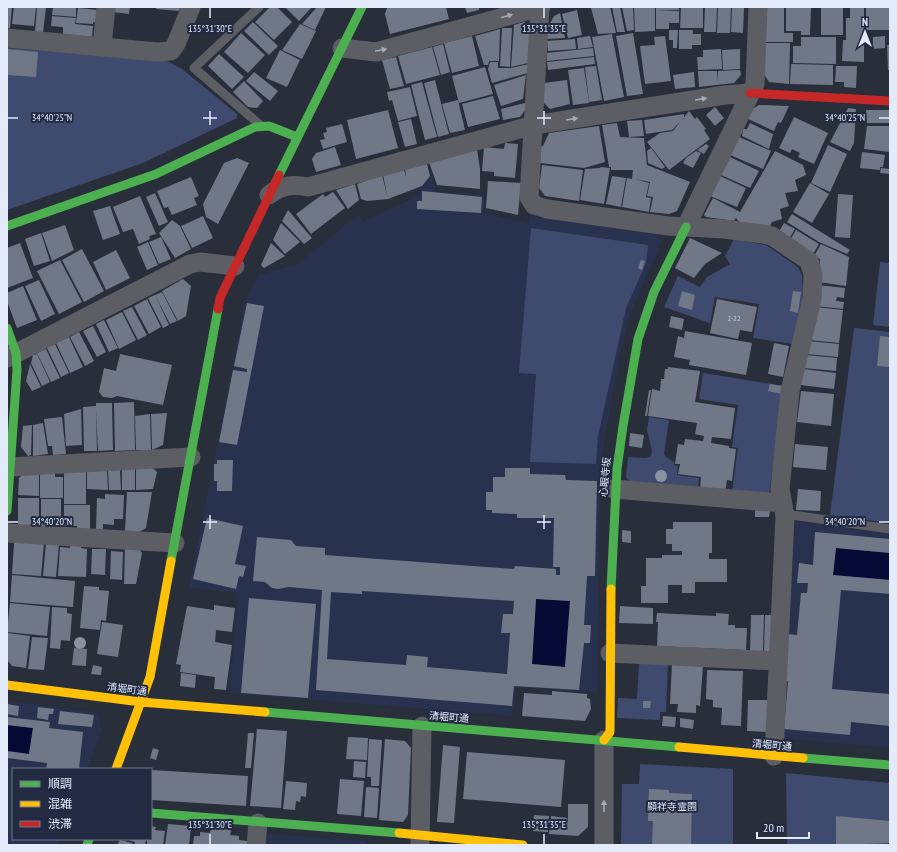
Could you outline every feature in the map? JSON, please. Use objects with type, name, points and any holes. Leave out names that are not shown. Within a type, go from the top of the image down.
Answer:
[{"type":"street","points":[[102,46],[106,7]]},
{"type":"street","points":[[7,38],[102,46],[151,52],[171,51],[176,44],[191,7]]},
{"type":"street","points":[[116,768],[150,676],[220,298],[297,137],[362,7]]},
{"type":"street","points":[[342,48],[376,52],[540,7],[529,197],[534,205],[548,209],[668,226],[724,229],[772,236],[809,260],[812,266],[812,299],[790,391],[780,490],[783,508],[774,756]]},
{"type":"street","points":[[686,227],[755,84],[758,7]]},
{"type":"street","points":[[269,195],[278,188],[293,184],[308,187],[534,125],[725,95],[750,93],[890,101]]},
{"type":"street","points":[[7,226],[156,174],[260,126],[269,126],[297,137]]},
{"type":"street","name":"心眼寺坂","points":[[604,740],[610,732],[610,653],[614,489],[622,426],[644,316],[667,263],[686,227]]},
{"type":"street","points":[[12,355],[190,264],[200,262],[235,266]]},
{"type":"street","points":[[7,328],[12,355],[17,370],[7,511]]},
{"type":"street","points":[[10,467],[191,457]]},
{"type":"street","points":[[614,489],[783,508]]},
{"type":"street","points":[[7,533],[175,543]]},
{"type":"street","points":[[610,653],[777,661]]},
{"type":"street","name":"清堀町通","points":[[7,685],[141,702],[890,765]]},
{"type":"street","points":[[420,840],[422,726]]},
{"type":"street","points":[[604,740],[604,845]]},
{"type":"street","points":[[152,813],[420,840],[523,845]]},
{"type":"street","points":[[256,845],[258,823]]},
{"type":"lane","points":[[259,7],[194,68],[260,126]]},
{"type":"lane","points":[[783,508],[890,529]]},
{"type":"shaded area","points":[[432,178],[437,192],[484,195],[483,213],[528,224],[530,216],[657,234],[662,241],[630,314],[619,359],[605,435],[600,485],[597,692],[515,687],[512,716],[230,693],[238,593],[189,588],[246,300],[258,275],[299,264],[358,214],[363,221],[412,199]]},
{"type":"shaded area","points":[[798,511],[890,523],[890,748],[782,738],[790,520]]},
{"type":"shaded area","points":[[836,548],[890,553],[890,580],[833,575]]},
{"type":"shaded area","points":[[536,599],[570,601],[565,667],[532,664]]},
{"type":"shaded area","points":[[7,701],[98,713],[102,730],[87,768],[12,768],[12,840],[60,840],[58,845],[7,845]]},
{"type":"shaded area","points":[[7,725],[33,728],[29,754],[7,751]]},
{"type":"shaded area","points":[[269,834],[366,841],[365,845],[262,845],[263,839]]},
{"type":"green space","points":[[7,48],[167,61],[182,69],[237,114],[237,118],[143,163],[7,210]]},
{"type":"green space","points":[[531,228],[648,245],[646,263],[626,308],[598,436],[596,464],[530,462],[536,374],[519,373]]},
{"type":"green space","points":[[734,239],[766,245],[798,267],[802,275],[803,305],[793,344],[753,338],[759,304],[715,297],[710,323],[664,307],[678,276],[700,287],[707,277],[730,264],[725,256]]},
{"type":"green space","points":[[880,262],[890,263],[890,327],[873,325]]},
{"type":"green space","points":[[854,328],[890,332],[890,523],[830,515]]},
{"type":"green space","points":[[703,373],[784,386],[769,495],[732,491],[738,448],[732,447],[738,405],[699,399]]},
{"type":"green space","points":[[649,417],[669,420],[664,454],[674,462],[674,465],[678,466],[677,475],[699,478],[698,488],[630,481],[626,477],[628,457],[646,458],[651,456],[652,451],[647,430]]},
{"type":"green space","points":[[639,661],[668,663],[666,712],[660,712],[660,720],[617,718],[618,698],[637,699]]},
{"type":"green space","name":"顯祥寺霊園","points":[[640,764],[733,769],[733,845],[621,845],[622,784],[639,784]]},
{"type":"green space","points":[[786,773],[890,783],[890,845],[787,845]]},
{"type":"building","points":[[7,7],[12,7],[10,28],[7,28]]},
{"type":"building","points":[[14,7],[36,7],[34,26],[12,24]]},
{"type":"building","points":[[37,7],[46,7],[43,33],[35,32]]},
{"type":"building","points":[[53,7],[76,7],[76,17],[52,15]]},
{"type":"building","points":[[114,7],[130,7],[129,14],[113,12]]},
{"type":"building","points":[[156,7],[180,7],[179,11],[156,9]]},
{"type":"building","points":[[270,7],[277,7],[292,22],[274,40],[255,22]]},
{"type":"building","points":[[285,7],[312,7],[299,21]]},
{"type":"building","points":[[317,7],[326,7],[315,30],[302,24]]},
{"type":"building","points":[[446,7],[449,19],[390,34],[385,14],[387,8]]},
{"type":"building","points":[[465,7],[479,7],[479,10],[467,13]]},
{"type":"building","points":[[610,7],[616,33],[598,34],[591,8]]},
{"type":"building","points":[[612,7],[620,7],[625,32],[617,32]]},
{"type":"building","points":[[622,7],[633,7],[634,30],[627,31]]},
{"type":"building","points":[[634,7],[655,7],[655,31],[635,32]]},
{"type":"building","points":[[656,7],[679,7],[679,10],[656,11]]},
{"type":"building","points":[[681,7],[703,7],[703,28],[680,28]]},
{"type":"building","points":[[705,7],[717,7],[716,32],[704,32]]},
{"type":"building","points":[[718,7],[731,7],[730,33],[717,33]]},
{"type":"building","points":[[732,7],[744,7],[743,33],[731,32]]},
{"type":"building","points":[[765,7],[784,7],[784,25],[765,25]]},
{"type":"building","points":[[786,7],[811,7],[810,35],[801,35],[801,31],[786,31]]},
{"type":"building","points":[[821,7],[843,7],[843,35],[821,35]]},
{"type":"building","points":[[850,7],[864,7],[864,62],[842,61],[843,40],[846,40],[846,18],[850,18]]},
{"type":"building","points":[[866,7],[890,7],[890,30],[866,30]]},
{"type":"building","points":[[78,8],[99,10],[98,23],[76,23]]},
{"type":"building","points":[[577,10],[582,35],[568,38],[562,14]]},
{"type":"building","points":[[656,11],[679,11],[679,23],[669,23],[669,29],[656,29]]},
{"type":"building","points":[[560,13],[565,38],[547,39],[549,25],[554,16]]},
{"type":"building","points":[[52,16],[76,18],[75,24],[93,26],[92,37],[63,34],[63,27],[51,26]]},
{"type":"building","points":[[253,22],[278,46],[269,55],[244,31]]},
{"type":"building","points":[[524,22],[530,26],[528,63],[511,67],[514,25]]},
{"type":"building","points":[[300,24],[316,31],[302,59],[282,50]]},
{"type":"building","points":[[765,25],[784,25],[784,33],[793,33],[793,42],[765,42]]},
{"type":"building","points":[[502,28],[512,28],[510,67],[500,66]]},
{"type":"building","points":[[500,29],[499,61],[489,61],[488,65],[484,65],[475,36]]},
{"type":"building","points":[[669,30],[678,30],[677,48],[673,48],[673,40],[669,40]]},
{"type":"building","points":[[679,30],[693,30],[693,34],[701,34],[701,45],[692,45],[692,49],[679,49]]},
{"type":"building","points":[[241,33],[265,55],[248,73],[224,52]]},
{"type":"building","points":[[633,33],[643,94],[627,96],[616,36]]},
{"type":"building","points":[[612,34],[624,97],[604,101],[592,37]]},
{"type":"building","points":[[472,36],[479,66],[452,73],[444,43]]},
{"type":"building","points":[[590,36],[593,47],[578,49],[577,38]]},
{"type":"building","points":[[665,36],[671,81],[645,84],[640,46],[655,45],[654,37]]},
{"type":"building","points":[[885,36],[885,48],[873,49],[873,37]]},
{"type":"building","points":[[801,37],[836,37],[836,64],[793,63],[793,46],[801,46]]},
{"type":"building","points":[[575,39],[576,49],[548,51],[547,41]]},
{"type":"building","points":[[764,43],[790,43],[789,84],[769,82],[764,74]]},
{"type":"building","points":[[443,44],[450,72],[441,75],[433,47]]},
{"type":"building","points":[[887,45],[890,45],[890,70],[888,70]]},
{"type":"building","points":[[432,47],[440,75],[406,84],[398,56]]},
{"type":"building","points":[[593,48],[594,56],[547,61],[547,53]]},
{"type":"building","points":[[7,49],[38,52],[36,77],[7,75]]},
{"type":"building","points":[[721,49],[722,69],[698,70],[697,57],[703,57],[703,50]]},
{"type":"building","points":[[740,49],[740,69],[723,70],[722,50]]},
{"type":"building","points":[[280,50],[300,60],[287,87],[266,78]]},
{"type":"building","points":[[219,54],[244,77],[232,89],[208,66]]},
{"type":"building","points":[[396,57],[404,86],[390,89],[382,60]]},
{"type":"building","points":[[594,57],[595,64],[548,70],[547,62]]},
{"type":"building","points":[[490,62],[498,62],[498,68],[511,68],[529,64],[528,73],[492,83],[488,69]]},
{"type":"building","points":[[791,64],[833,65],[833,85],[790,84]]},
{"type":"building","points":[[596,66],[602,100],[589,102],[585,67]]},
{"type":"building","points":[[836,66],[857,66],[856,88],[844,87],[844,82],[835,82]]},
{"type":"building","points":[[485,67],[493,94],[459,103],[452,76]]},
{"type":"building","points":[[584,68],[589,103],[573,105],[568,70]]},
{"type":"building","points":[[740,70],[741,75],[734,83],[699,87],[698,71],[717,71],[718,82],[718,71]]},
{"type":"building","points":[[254,72],[278,91],[270,101],[246,81]]},
{"type":"building","points":[[694,72],[695,87],[675,89],[673,75]]},
{"type":"building","points":[[526,75],[523,99],[501,106],[494,85]]},
{"type":"building","points":[[435,80],[449,134],[438,137],[424,83]]},
{"type":"building","points":[[567,80],[570,104],[550,109],[542,101],[544,83]]},
{"type":"building","points":[[244,81],[263,101],[257,108],[248,107],[233,92]]},
{"type":"building","points":[[422,82],[437,137],[425,140],[411,85]]},
{"type":"building","points":[[410,87],[417,116],[398,121],[392,100],[389,101],[387,92]]},
{"type":"building","points":[[493,96],[500,119],[468,127],[462,104]]},
{"type":"building","points":[[458,100],[465,130],[450,133],[442,104]]},
{"type":"building","points":[[525,103],[526,109],[520,117],[503,120],[501,109]]},
{"type":"building","points":[[759,105],[789,106],[781,123],[778,122],[774,131],[746,118],[751,110]]},
{"type":"building","points":[[715,107],[724,118],[715,126],[706,115]]},
{"type":"building","points":[[848,108],[856,109],[854,143],[850,151],[830,142]]},
{"type":"building","points":[[388,110],[398,148],[356,159],[347,120]]},
{"type":"building","points":[[866,110],[890,110],[890,123],[867,123]]},
{"type":"building","points":[[689,111],[695,119],[697,117],[706,129],[704,130],[710,139],[669,170],[647,142],[660,133],[673,131]]},
{"type":"building","points":[[684,114],[684,118],[672,130],[646,134],[644,120]]},
{"type":"building","points":[[794,117],[828,133],[814,164],[798,157],[800,153],[792,149],[790,153],[779,148]]},
{"type":"building","points":[[411,119],[417,144],[405,147],[398,122]]},
{"type":"building","points":[[642,120],[644,136],[629,137],[627,121]]},
{"type":"building","points":[[617,123],[620,137],[644,138],[647,165],[690,182],[677,211],[669,214],[650,212],[653,197],[647,196],[650,182],[635,179],[649,183],[646,197],[651,198],[649,212],[622,207],[627,178],[632,179],[633,170],[611,170],[611,167],[609,167],[602,125]]},
{"type":"building","points":[[750,123],[773,134],[769,149],[742,136],[743,129],[747,129]]},
{"type":"building","points":[[342,124],[347,142],[323,149],[320,140],[325,139],[323,133],[327,132],[326,128]]},
{"type":"building","points":[[599,126],[605,162],[584,168],[540,163],[541,146],[543,146],[549,133]]},
{"type":"building","points":[[867,126],[890,126],[890,152],[864,149]]},
{"type":"building","points":[[739,137],[771,151],[763,169],[730,155]]},
{"type":"building","points":[[505,143],[518,144],[515,178],[494,176],[494,172],[482,171],[484,147],[504,149]]},
{"type":"building","points":[[706,144],[709,146],[704,154],[697,150]]},
{"type":"building","points":[[828,145],[847,154],[830,192],[811,183]]},
{"type":"building","points":[[335,147],[341,165],[316,172],[312,159],[316,153]]},
{"type":"building","points":[[651,148],[665,167],[662,169],[648,163],[647,151]]},
{"type":"building","points":[[477,149],[480,169],[480,189],[437,185],[429,162]]},
{"type":"building","points":[[696,151],[701,153],[693,168],[683,163],[686,158]]},
{"type":"building","points":[[775,151],[803,165],[806,175],[795,180],[798,191],[785,193],[789,206],[780,209],[782,219],[772,222],[770,226],[739,222],[736,218],[734,221],[706,217],[704,215],[713,198],[740,212]]},
{"type":"building","points":[[862,152],[885,155],[883,167],[880,167],[880,170],[860,168]]},
{"type":"building","points":[[730,157],[759,171],[750,188],[721,175]]},
{"type":"building","points":[[237,158],[249,163],[218,224],[206,217],[203,204],[224,163]]},
{"type":"building","points":[[427,164],[430,176],[422,186],[388,199],[383,175],[404,170],[406,177],[405,169]]},
{"type":"building","points":[[542,165],[583,170],[579,201],[545,196],[539,188]]},
{"type":"building","points":[[601,167],[610,168],[604,204],[580,200],[585,169]]},
{"type":"building","points":[[881,168],[890,169],[890,174],[880,173]]},
{"type":"building","points":[[382,175],[388,199],[367,201],[361,199],[357,184]]},
{"type":"building","points":[[612,176],[626,178],[621,207],[606,204]]},
{"type":"building","points":[[720,176],[746,188],[737,207],[710,196]]},
{"type":"building","points":[[191,177],[199,196],[194,198],[197,205],[172,215],[168,207],[164,208],[157,191]]},
{"type":"building","points":[[488,181],[521,183],[518,215],[486,208]]},
{"type":"building","points":[[810,183],[829,194],[812,223],[793,212]]},
{"type":"building","points":[[355,184],[359,200],[348,209],[336,190]]},
{"type":"building","points":[[422,191],[482,197],[481,213],[417,209],[417,201],[422,201]]},
{"type":"building","points":[[333,192],[345,208],[311,234],[296,214],[323,194],[325,197]]},
{"type":"building","points":[[155,193],[168,222],[159,226],[146,197]]},
{"type":"building","points":[[838,194],[853,195],[850,238],[835,237]]},
{"type":"building","points":[[140,196],[156,234],[149,236],[150,239],[139,244],[133,229],[123,232],[113,207]]},
{"type":"building","points":[[110,206],[120,234],[103,240],[93,211]]},
{"type":"building","points":[[288,210],[312,238],[304,244],[282,221]]},
{"type":"building","points":[[792,214],[850,250],[847,254],[819,242],[787,222]]},
{"type":"building","points":[[203,216],[213,238],[192,248],[181,226]]},
{"type":"building","points":[[172,220],[180,226],[191,249],[175,258],[159,233]]},
{"type":"building","points":[[281,223],[300,242],[285,254],[273,240]]},
{"type":"building","points":[[784,223],[795,229],[789,239],[778,233]]},
{"type":"building","points":[[65,225],[74,250],[52,261],[42,233]]},
{"type":"building","points":[[796,230],[819,244],[813,254],[790,240]]},
{"type":"building","points":[[41,233],[50,261],[34,266],[25,239]]},
{"type":"building","points":[[161,237],[171,259],[159,264],[149,242]]},
{"type":"building","points":[[690,238],[722,253],[705,264],[694,278],[675,268]]},
{"type":"building","points":[[148,242],[158,265],[147,270],[137,247]]},
{"type":"building","points":[[20,243],[33,278],[7,288],[7,248]]},
{"type":"building","points":[[271,243],[285,256],[264,268],[261,265]]},
{"type":"building","points":[[821,244],[849,257],[846,286],[818,282],[820,259],[814,256]]},
{"type":"building","points":[[82,249],[104,291],[84,302],[62,260]]},
{"type":"building","points":[[116,250],[130,278],[106,290],[93,262]]},
{"type":"building","points":[[60,260],[82,302],[59,314],[37,271]]},
{"type":"building","points":[[641,260],[645,261],[642,270],[638,268]]},
{"type":"building","points":[[183,279],[191,286],[186,316],[178,321],[162,291]]},
{"type":"building","points":[[39,280],[55,314],[41,321],[25,286]]},
{"type":"building","points":[[818,285],[845,288],[844,298],[837,297],[836,301],[844,302],[843,309],[816,306]]},
{"type":"building","points":[[23,286],[37,320],[17,328],[7,301],[7,293]]},
{"type":"building","points":[[682,291],[695,295],[692,310],[678,306]]},
{"type":"building","points":[[793,291],[801,292],[798,313],[790,311]]},
{"type":"building","points":[[162,292],[177,321],[170,324],[155,295]]},
{"type":"building","points":[[155,295],[169,325],[163,328],[148,298]]},
{"type":"building","points":[[147,299],[161,327],[149,334],[134,306]]},
{"type":"building","points":[[717,299],[757,307],[752,332],[740,330],[738,339],[710,333]]},
{"type":"building","points":[[247,303],[264,306],[237,445],[219,442],[233,370],[247,372],[247,369],[234,366]]},
{"type":"building","points":[[132,307],[147,335],[138,340],[123,311]]},
{"type":"building","points":[[816,307],[843,310],[839,343],[809,340]]},
{"type":"building","points":[[122,312],[136,340],[119,349],[106,320]]},
{"type":"building","points":[[671,316],[684,319],[682,330],[669,327]]},
{"type":"building","points":[[104,320],[118,348],[109,352],[96,324]]},
{"type":"building","points":[[93,326],[106,352],[97,357],[83,331]]},
{"type":"building","points":[[685,331],[752,343],[746,375],[689,365],[690,360],[674,357],[678,336],[684,338]]},
{"type":"building","points":[[79,332],[94,361],[85,366],[70,337]]},
{"type":"building","points":[[880,336],[890,337],[890,367],[877,366]]},
{"type":"building","points":[[69,337],[83,367],[70,373],[56,343]]},
{"type":"building","points":[[809,341],[839,344],[838,357],[806,354]]},
{"type":"building","points":[[774,343],[789,346],[783,377],[768,374]]},
{"type":"building","points":[[55,344],[69,373],[61,377],[47,348]]},
{"type":"building","points":[[46,349],[60,378],[51,382],[37,353]]},
{"type":"building","points":[[37,354],[50,382],[42,386],[31,363],[33,355]]},
{"type":"building","points":[[120,354],[172,365],[163,405],[117,396],[112,398],[103,397],[99,392],[104,368],[116,371]]},
{"type":"building","points":[[806,355],[837,358],[836,371],[803,368]]},
{"type":"building","points":[[30,364],[41,387],[32,391],[26,381]]},
{"type":"building","points":[[668,367],[700,371],[695,402],[735,408],[731,439],[712,437],[711,443],[729,446],[729,448],[736,449],[732,481],[727,480],[725,492],[700,489],[701,477],[678,474],[680,464],[675,464],[678,444],[684,445],[685,439],[703,441],[704,436],[695,434],[697,423],[648,416],[652,389],[660,391],[661,379],[664,379],[665,369],[668,369]]},
{"type":"building","points":[[803,369],[836,373],[834,389],[800,385]]},
{"type":"building","points":[[770,384],[783,386],[782,394],[768,391]]},
{"type":"building","points":[[649,390],[651,390],[647,416],[645,416]]},
{"type":"building","points":[[801,391],[834,394],[831,426],[797,422]]},
{"type":"building","points":[[134,402],[135,450],[115,451],[114,403]]},
{"type":"building","points":[[96,403],[112,403],[113,450],[98,451],[96,409],[97,451],[84,451],[83,407],[96,406]]},
{"type":"building","points":[[81,409],[82,445],[66,446],[64,414]]},
{"type":"building","points":[[167,413],[163,445],[152,450],[151,414]]},
{"type":"building","points":[[150,414],[151,450],[136,450],[135,416]]},
{"type":"building","points":[[62,417],[66,454],[53,455],[52,446],[48,446],[44,419]]},
{"type":"building","points":[[43,423],[48,454],[33,456],[33,425]]},
{"type":"building","points":[[32,425],[31,455],[28,456],[21,447],[23,426]]},
{"type":"building","points":[[630,433],[644,435],[642,448],[629,446]]},
{"type":"building","points":[[795,444],[828,447],[826,470],[793,467]]},
{"type":"building","points":[[217,460],[233,460],[232,491],[217,491],[217,481],[214,481],[214,464],[217,464]]},
{"type":"building","points":[[150,466],[157,472],[153,489],[136,490],[136,467]]},
{"type":"building","points":[[505,468],[530,468],[530,474],[565,475],[566,480],[597,481],[595,576],[587,576],[584,625],[591,625],[590,643],[584,643],[579,690],[514,686],[512,706],[316,690],[322,590],[289,587],[278,589],[272,588],[265,582],[253,581],[257,537],[291,540],[296,546],[325,548],[325,555],[514,569],[515,566],[556,569],[556,575],[560,575],[560,567],[553,567],[554,518],[517,518],[517,514],[492,513],[492,510],[486,510],[486,492],[493,492],[493,477],[505,477]],"holes":[[[362,591],[514,601],[513,614],[503,614],[501,633],[510,633],[507,674],[427,667],[428,657],[407,655],[406,665],[327,659],[331,592],[362,594]],[[536,599],[570,601],[565,667],[532,664]]]},
{"type":"building","points":[[108,469],[120,469],[121,490],[109,490]]},
{"type":"building","points":[[122,469],[135,469],[135,490],[122,490]]},
{"type":"building","points":[[64,470],[86,470],[86,504],[64,504]]},
{"type":"building","points":[[87,470],[107,471],[108,490],[87,489]]},
{"type":"building","points":[[26,471],[39,472],[39,496],[18,495],[19,478]]},
{"type":"building","points":[[40,472],[55,472],[55,477],[63,477],[63,498],[40,498]]},
{"type":"building","points":[[798,489],[821,491],[820,511],[796,510]]},
{"type":"building","points":[[127,492],[152,492],[146,528],[137,533],[125,531]]},
{"type":"building","points":[[105,494],[124,495],[123,519],[114,519],[114,525],[103,524],[103,529],[96,529],[97,498],[105,499]]},
{"type":"building","points":[[18,498],[39,498],[39,528],[18,528]]},
{"type":"building","points":[[41,499],[61,499],[61,526],[41,526]]},
{"type":"building","points":[[64,505],[90,505],[90,530],[77,530],[77,526],[64,526]]},
{"type":"building","points":[[755,510],[770,511],[769,517],[755,517]]},
{"type":"building","points":[[207,518],[243,526],[235,564],[246,566],[243,577],[239,576],[236,589],[193,579]]},
{"type":"building","points":[[673,522],[712,522],[712,553],[709,553],[709,559],[727,559],[727,582],[695,582],[695,593],[682,593],[682,585],[668,585],[668,603],[641,603],[641,586],[646,586],[646,558],[662,558],[662,555],[682,555],[682,551],[672,551],[672,544],[666,544],[666,529],[673,529]]},
{"type":"building","points":[[622,530],[631,531],[631,543],[622,542]]},
{"type":"building","points":[[815,532],[890,539],[890,553],[836,548],[833,575],[890,580],[890,594],[841,590],[832,689],[890,694],[890,726],[851,722],[850,735],[784,729],[788,681],[784,681],[788,634],[797,635],[801,593],[807,593],[808,583],[797,583],[799,563],[813,565]]},
{"type":"building","points":[[19,541],[44,543],[41,576],[12,574],[14,543]]},
{"type":"building","points":[[46,543],[59,544],[56,577],[43,576]]},
{"type":"building","points":[[70,543],[81,544],[81,548],[87,549],[86,577],[58,576],[60,547],[70,548]]},
{"type":"building","points":[[125,546],[137,546],[142,553],[136,584],[124,584]]},
{"type":"building","points":[[92,549],[106,549],[105,575],[91,574]]},
{"type":"building","points":[[111,551],[123,552],[122,580],[110,579]]},
{"type":"building","points":[[12,575],[75,581],[73,607],[10,602]]},
{"type":"building","points":[[84,586],[99,587],[99,590],[109,591],[106,621],[101,620],[100,630],[80,628]]},
{"type":"building","points":[[249,598],[316,604],[308,698],[241,693]]},
{"type":"building","points":[[10,603],[50,607],[47,636],[7,632]]},
{"type":"building","points":[[214,605],[235,608],[232,632],[216,630],[215,642],[232,645],[226,690],[214,689],[215,677],[180,672],[181,665],[176,664],[187,606],[214,610]]},
{"type":"building","points":[[620,606],[653,608],[653,624],[619,623]]},
{"type":"building","points":[[52,607],[67,608],[67,613],[72,614],[70,641],[61,640],[60,649],[50,648]]},
{"type":"building","points":[[657,613],[716,616],[716,613],[729,614],[728,625],[735,625],[735,628],[747,628],[746,650],[657,646]]},
{"type":"building","points":[[751,615],[764,615],[763,651],[750,651]]},
{"type":"building","points":[[765,615],[775,615],[770,652],[764,652]]},
{"type":"building","points":[[102,622],[123,625],[118,657],[97,654]]},
{"type":"building","points":[[8,633],[30,636],[26,668],[12,666],[7,660]]},
{"type":"building","points":[[32,637],[48,638],[44,670],[28,669]]},
{"type":"building","points":[[74,648],[87,649],[86,666],[72,665]]},
{"type":"building","points":[[672,664],[703,665],[700,706],[696,705],[696,713],[677,712],[678,704],[670,704]]},
{"type":"building","points":[[93,665],[102,667],[101,675],[91,674]]},
{"type":"building","points":[[707,670],[743,671],[741,726],[721,725],[722,708],[713,707],[713,700],[706,699]]},
{"type":"building","points":[[181,673],[196,675],[195,688],[180,686]]},
{"type":"building","points":[[552,691],[587,694],[587,698],[590,699],[591,709],[585,721],[522,716],[524,693],[552,695]]},
{"type":"building","points":[[748,700],[769,700],[768,732],[747,731]]},
{"type":"building","points":[[643,701],[651,701],[650,708],[643,708]]},
{"type":"building","points":[[7,704],[19,706],[18,716],[7,714]]},
{"type":"building","points":[[38,707],[54,709],[53,714],[49,714],[48,720],[37,718]]},
{"type":"building","points":[[60,711],[94,715],[92,727],[58,724]]},
{"type":"building","points":[[663,716],[676,717],[675,727],[662,726]]},
{"type":"building","points":[[7,717],[50,722],[49,728],[83,732],[79,768],[46,768],[47,763],[7,758],[7,751],[29,754],[33,728],[7,725]]},
{"type":"building","points":[[680,718],[694,720],[693,729],[680,727]]},
{"type":"building","points":[[257,729],[287,731],[281,808],[250,806]]},
{"type":"building","points":[[248,733],[254,733],[251,768],[245,768]]},
{"type":"building","points":[[348,737],[368,738],[367,760],[346,759]]},
{"type":"building","points":[[369,739],[382,740],[379,786],[371,786],[371,777],[367,777]]},
{"type":"building","points":[[385,739],[405,741],[411,748],[408,815],[403,822],[379,820]]},
{"type":"building","points":[[443,745],[460,747],[454,823],[437,822]]},
{"type":"building","points":[[153,748],[159,750],[156,760],[150,758]]},
{"type":"building","points":[[467,752],[565,760],[561,807],[463,799]]},
{"type":"building","points":[[354,761],[366,762],[365,778],[353,777]]},
{"type":"building","points":[[152,770],[248,776],[246,806],[152,800]]},
{"type":"building","points":[[340,779],[364,781],[361,816],[337,814]]},
{"type":"building","points":[[286,781],[307,783],[306,797],[301,796],[300,802],[296,801],[295,810],[283,809]]},
{"type":"building","points":[[366,787],[379,788],[377,818],[364,817]]},
{"type":"building","points":[[649,789],[669,790],[669,793],[692,794],[691,845],[652,845],[653,821],[648,821]]},
{"type":"building","points":[[568,804],[588,804],[588,827],[578,836],[549,834],[551,816],[567,818],[568,824]]},
{"type":"building","points":[[534,815],[549,816],[548,832],[533,831]]},
{"type":"building","points":[[836,816],[890,821],[890,843],[836,845]]},
{"type":"building","points":[[168,824],[191,826],[189,845],[165,845]]},
{"type":"building","points":[[152,826],[156,827],[155,830],[165,831],[163,845],[147,845],[147,840],[152,840]]},
{"type":"building","points":[[211,828],[231,830],[230,835],[239,836],[239,840],[247,841],[247,845],[193,845],[194,836],[200,836],[200,832],[210,833]]},
{"type":"building","points":[[120,840],[132,843],[132,845],[117,845]]},
{"type":"building","points":[[129,840],[146,840],[145,845],[134,845],[135,842]]},
{"type":"traffic: fast","points":[[279,175],[362,7]]},
{"type":"traffic: fast","points":[[7,226],[156,174],[255,127],[269,126],[297,137]]},
{"type":"traffic: fast","points":[[611,589],[617,469],[638,339],[654,292],[686,227]]},
{"type":"traffic: fast","points":[[171,561],[218,309]]},
{"type":"traffic: fast","points":[[7,328],[16,353],[17,370],[7,511]]},
{"type":"traffic: fast","points":[[265,712],[679,747]]},
{"type":"traffic: fast","points":[[803,758],[890,765]]},
{"type":"traffic: fast","points":[[152,813],[399,833]]},
{"type":"traffic: fast","points":[[87,845],[89,840]]},
{"type":"traffic: slow","points":[[116,768],[150,677],[171,561]]},
{"type":"traffic: slow","points":[[604,740],[610,732],[611,589]]},
{"type":"traffic: slow","points":[[7,685],[141,702],[265,712]]},
{"type":"traffic: slow","points":[[679,747],[803,758]]},
{"type":"traffic: slow","points":[[399,833],[523,845]]},
{"type":"traffic: jam","points":[[750,93],[890,101]]},
{"type":"traffic: jam","points":[[218,309],[220,298],[279,175]]}]
